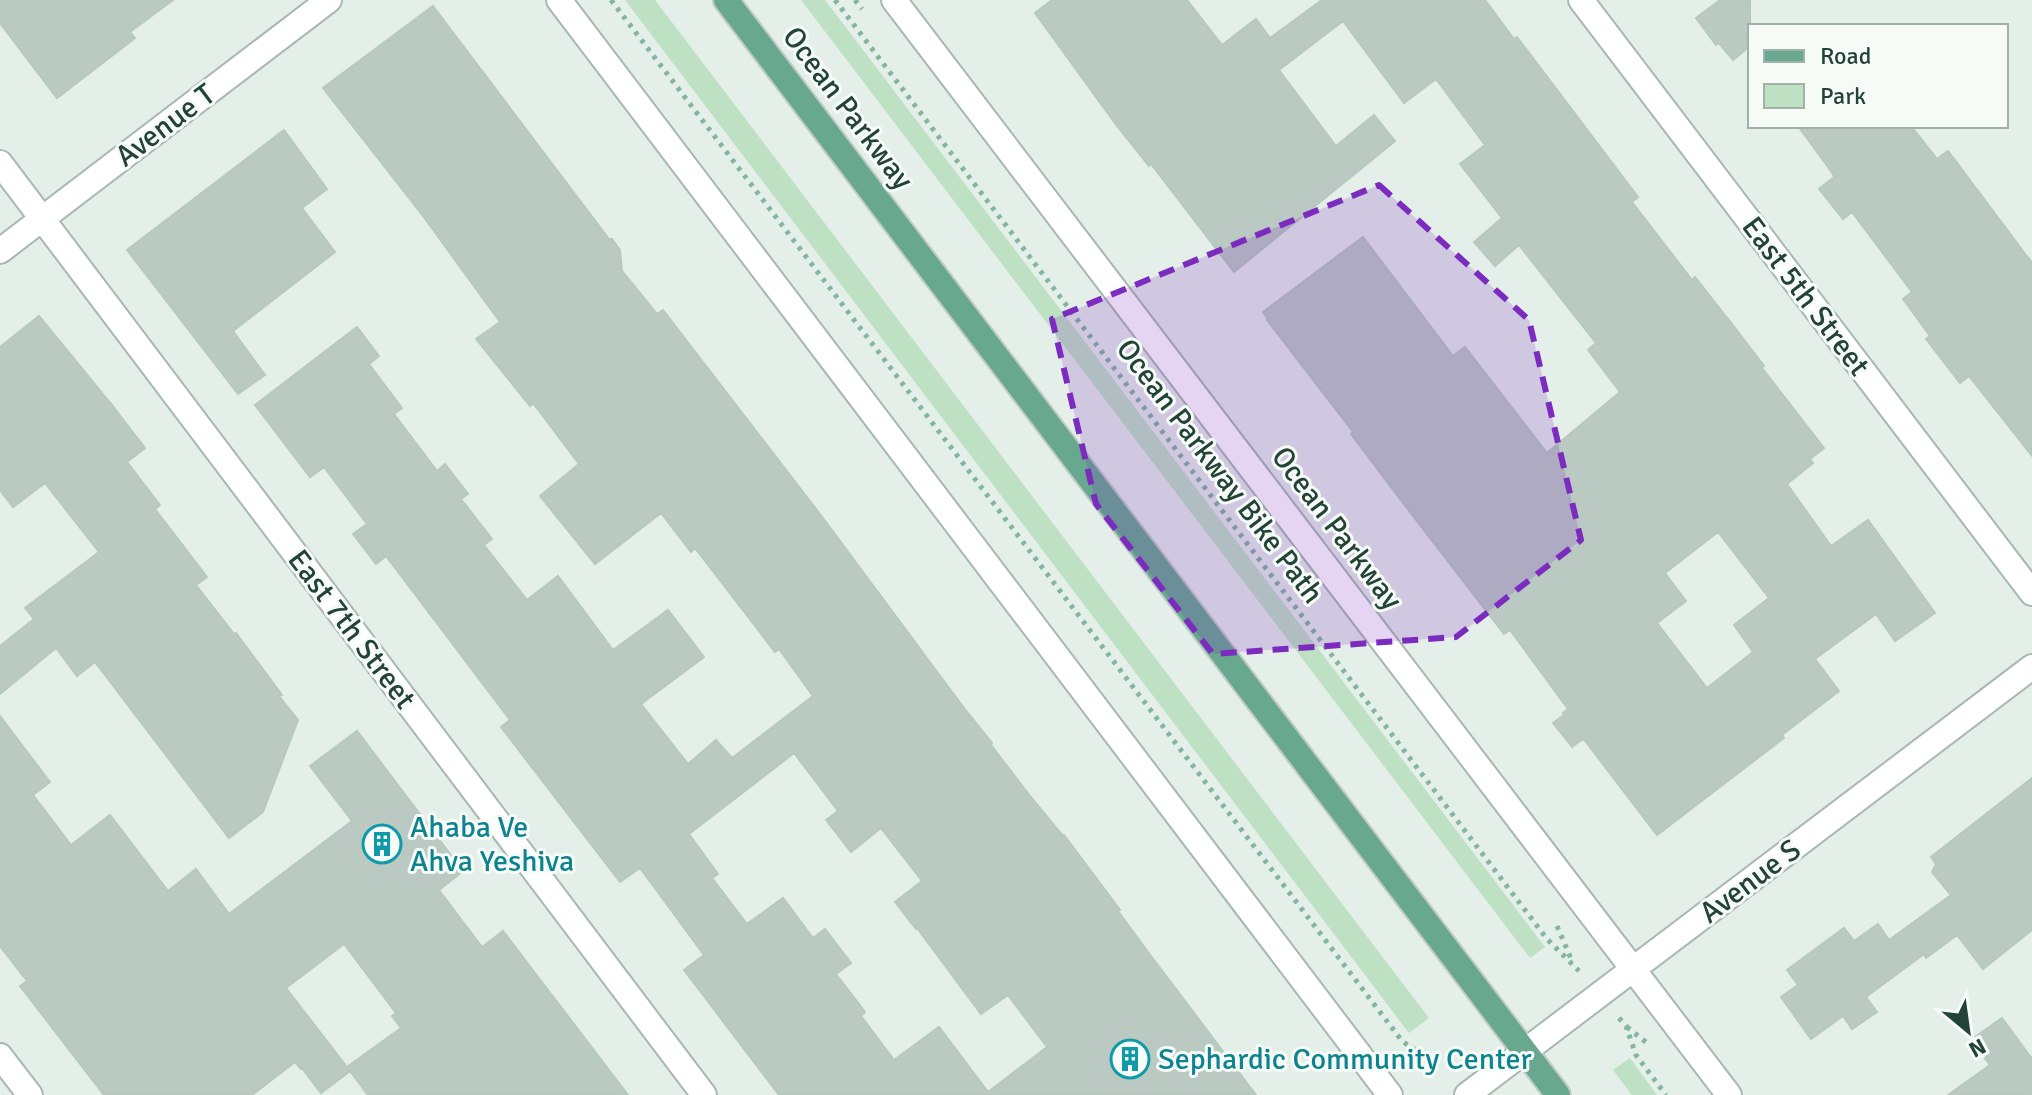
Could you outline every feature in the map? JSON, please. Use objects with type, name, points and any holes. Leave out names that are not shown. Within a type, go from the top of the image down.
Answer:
[{"type":"main road","name":"Ocean Parkway","points":[[726,0],[1558,1095]]},
{"type":"street","name":"Avenue T","points":[[0,251],[329,0]]},
{"type":"street","points":[[559,0],[1390,1095]]},
{"type":"street","name":"Ocean Parkway","points":[[894,0],[1729,1095]]},
{"type":"street","name":"East 5th Street","points":[[1581,0],[2032,593]]},
{"type":"street","name":"East 7th Street","points":[[0,163],[704,1095]]},
{"type":"street","name":"Avenue S","points":[[1467,1095],[2032,667]]},
{"type":"street","points":[[0,1056],[30,1095]]},
{"type":"path","points":[[611,0],[1402,1041],[1438,1066]]},
{"type":"path","name":"Ocean Parkway Bike Path","points":[[835,0],[1547,939],[1574,965]]},
{"type":"path","points":[[1626,1026],[1636,1055],[1666,1095]]},
{"type":"highlighted area","points":[[1379,185],[1529,320],[1581,540],[1456,637],[1213,654],[1096,504],[1052,319]]},
{"type":"green space","points":[[625,0],[655,0],[1429,1018],[1409,1033]]},
{"type":"green space","points":[[801,0],[825,0],[1545,947],[1530,958]]},
{"type":"green space","points":[[1630,1058],[1657,1095],[1632,1095],[1613,1070]]},
{"type":"building","points":[[0,0],[173,0],[130,32],[135,38],[57,98],[0,23]]},
{"type":"building","points":[[1052,0],[1187,0],[1222,45],[1256,19],[1270,38],[1322,0],[1485,0],[1514,39],[1517,37],[1638,197],[1632,202],[1692,280],[1695,277],[1739,333],[1824,448],[1810,459],[1813,463],[1787,484],[1831,546],[1868,520],[1935,613],[1895,641],[1876,614],[1815,659],[1839,691],[1782,735],[1784,738],[1657,835],[1586,742],[1583,739],[1572,747],[1553,723],[1568,709],[1510,630],[1504,634],[1416,520],[1263,312],[1363,237],[1453,356],[1465,347],[1547,453],[1620,392],[1588,350],[1596,343],[1519,245],[1495,266],[1474,242],[1502,218],[1460,164],[1485,145],[1436,79],[1404,103],[1343,21],[1279,70],[1336,146],[1374,115],[1395,141],[1234,272],[1151,164],[1149,166],[1117,126],[1035,13]],"holes":[[[1718,532],[1769,598],[1734,625],[1753,652],[1707,688],[1657,623],[1686,601],[1665,573]]]},
{"type":"building","points":[[1720,0],[1750,0],[1748,48],[1733,60],[1719,43],[1716,45],[1696,18]]},
{"type":"building","points":[[433,6],[620,250],[622,271],[657,314],[663,310],[826,522],[991,745],[1064,835],[1256,1095],[779,1095],[684,970],[704,955],[640,868],[620,882],[501,727],[510,720],[386,556],[376,564],[353,534],[367,524],[324,467],[310,477],[255,405],[357,327],[379,356],[369,364],[402,408],[394,414],[437,471],[445,464],[468,494],[461,499],[492,539],[484,545],[527,600],[558,576],[613,650],[668,610],[704,657],[641,704],[688,764],[716,740],[732,758],[813,696],[779,649],[775,652],[695,548],[691,552],[661,513],[595,564],[540,496],[579,464],[533,403],[530,406],[476,339],[500,322],[423,216],[323,88]],"holes":[[[794,753],[838,811],[826,820],[851,852],[881,828],[922,881],[895,902],[981,1014],[1008,995],[1047,1047],[988,1092],[939,1027],[894,1060],[861,1016],[865,1012],[836,974],[851,963],[825,929],[813,938],[783,898],[747,924],[712,878],[718,874],[689,834]]]},
{"type":"building","points":[[1799,128],[1913,128],[1937,159],[1948,151],[2032,263],[2032,456],[1969,376],[1960,383],[1926,339],[1930,336],[1903,299],[1912,292],[1852,212],[1843,219],[1819,189],[1834,177]]},
{"type":"building","points":[[284,130],[327,189],[302,208],[335,252],[233,331],[265,375],[238,394],[127,250]]},
{"type":"building","points":[[39,316],[145,448],[127,462],[160,505],[155,509],[207,577],[196,585],[236,633],[298,720],[263,812],[229,838],[95,662],[77,676],[56,648],[0,694],[0,646],[34,619],[25,608],[99,552],[45,483],[13,507],[0,490],[0,347]]},
{"type":"building","points":[[0,716],[50,782],[33,795],[71,845],[110,815],[168,891],[196,869],[229,914],[352,821],[310,766],[357,731],[463,871],[439,890],[482,947],[503,931],[628,1095],[368,1095],[350,1071],[321,1093],[295,1062],[252,1095],[104,1095],[20,986],[27,981],[0,946]],"holes":[[[344,944],[396,1013],[392,1016],[401,1028],[347,1067],[350,1071],[286,988]]]},
{"type":"building","points":[[2032,778],[2032,930],[1983,969],[1957,935],[1926,958],[1924,954],[1866,997],[1877,1012],[1852,1029],[1843,1016],[1811,1039],[1781,997],[1798,985],[1787,970],[1844,928],[1854,941],[1878,924],[1889,940],[1951,895],[1932,872],[1936,864],[1931,857]]},
{"type":"building","points":[[2002,1018],[2032,1059],[2032,1095],[1948,1095],[1990,1065],[1971,1040]]},
{"type":"place","name":"Ahaba Ve Ahva Yeshiva","points":[[382,844]]},
{"type":"place","name":"Sephardic Community Center","points":[[1130,1059]]}]
